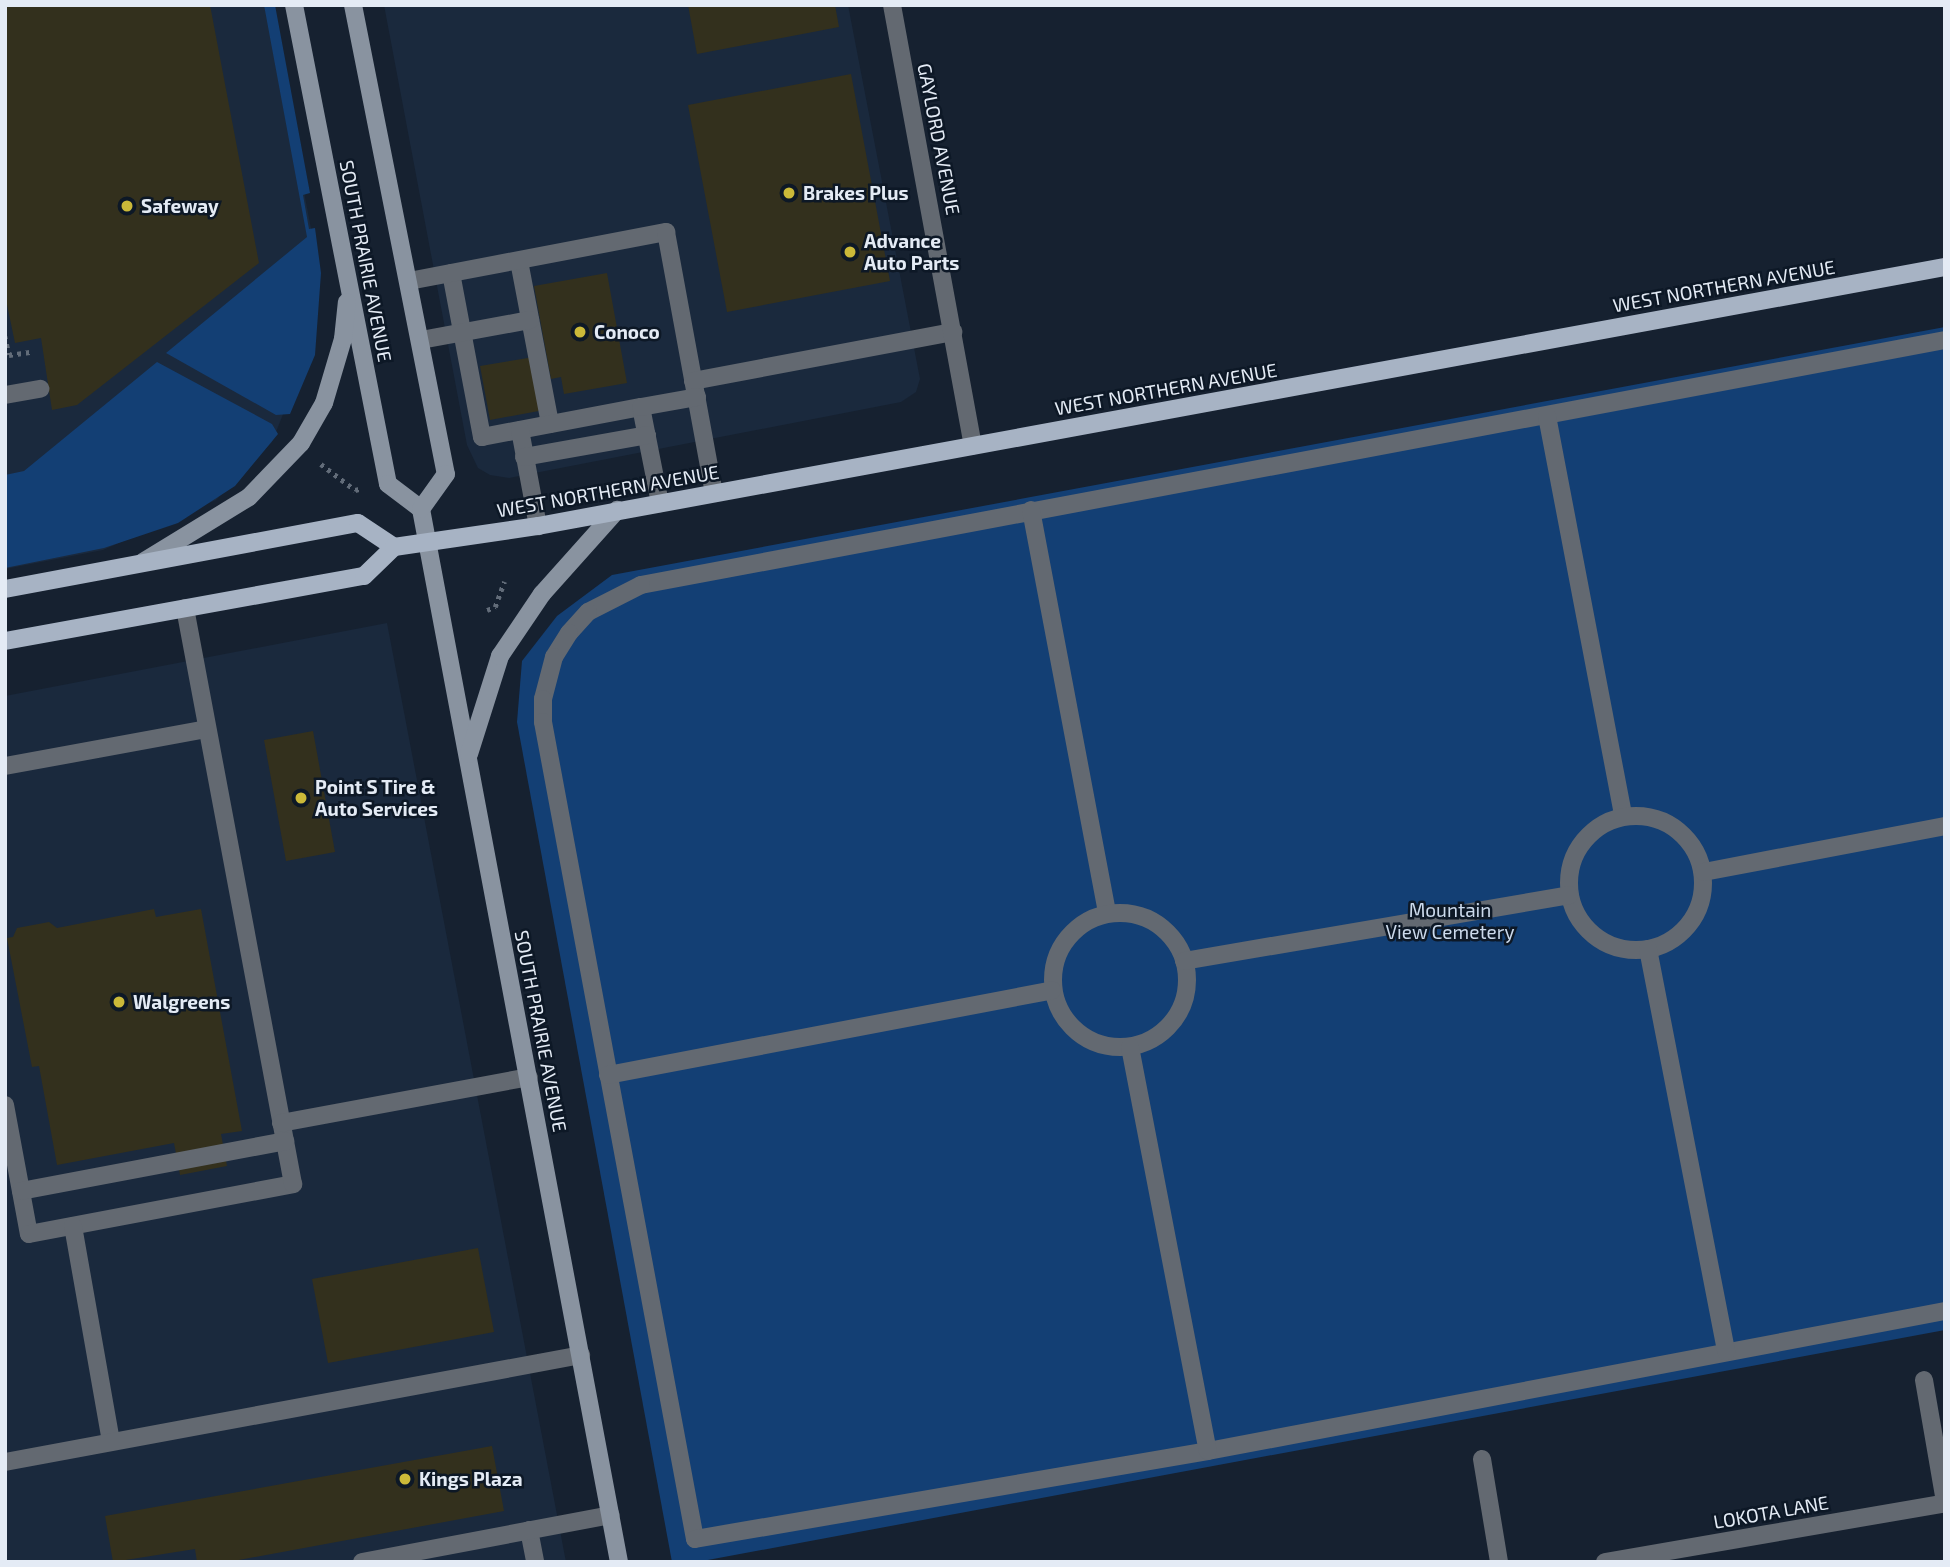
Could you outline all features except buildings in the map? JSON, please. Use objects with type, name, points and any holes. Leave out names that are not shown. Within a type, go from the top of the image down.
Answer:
[{"type":"main road","name":"SOUTH PRAIRIE AVENUE","points":[[293,5],[388,484],[421,509],[619,1562]]},
{"type":"main road","name":"SOUTH PRAIRIE AVENUE","points":[[353,5],[446,474],[421,509]]},
{"type":"main road","name":"WEST NORTHERN AVENUE","points":[[394,547],[538,526],[1945,267]]},
{"type":"main road","points":[[140,564],[249,497],[301,443],[324,403],[343,339],[350,284]]},
{"type":"main road","points":[[468,758],[500,656],[542,594],[617,510]]},
{"type":"main road","points":[[5,589],[358,523],[394,547],[365,576],[5,640]]},
{"type":"street","name":"GAYLORD AVENUE","points":[[892,5],[973,446]]},
{"type":"street","points":[[409,281],[666,232],[714,493]]},
{"type":"street","points":[[519,261],[550,424]]},
{"type":"street","points":[[451,273],[482,437],[642,407],[695,389],[953,332]]},
{"type":"street","points":[[421,340],[530,320]]},
{"type":"street","points":[[1945,340],[641,585],[588,612],[569,633],[547,678],[543,722],[695,1539],[1208,1451],[1945,1311]]},
{"type":"street","points":[[5,395],[40,389]]},
{"type":"street","points":[[642,407],[660,503]]},
{"type":"street","points":[[1547,416],[1623,816]]},
{"type":"street","points":[[520,430],[538,526]]},
{"type":"street","points":[[524,457],[647,435]]},
{"type":"street","points":[[1031,510],[1107,913]]},
{"type":"street","points":[[5,1105],[29,1234],[293,1184],[185,608]]},
{"type":"street","points":[[5,766],[207,729]]},
{"type":"street","points":[[1623,816],[1651,817],[1673,826],[1688,840],[1704,872],[1695,916],[1683,931],[1648,949],[1628,950],[1601,941],[1575,914],[1569,895],[1569,870],[1576,851],[1593,830],[1623,816]]},
{"type":"street","points":[[1704,872],[1945,826]]},
{"type":"street","points":[[1184,961],[1569,895]]},
{"type":"street","points":[[1107,913],[1139,915],[1155,923],[1172,938],[1184,961],[1183,1001],[1173,1020],[1146,1043],[1130,1047],[1094,1042],[1074,1029],[1052,990],[1055,961],[1064,941],[1082,924],[1107,913]]},
{"type":"street","points":[[1648,949],[1726,1352]]},
{"type":"street","points":[[608,1075],[1052,990]]},
{"type":"street","points":[[1130,1047],[1208,1451]]},
{"type":"street","points":[[281,1123],[529,1077]]},
{"type":"street","points":[[21,1191],[285,1141]]},
{"type":"street","points":[[73,1226],[111,1442]]},
{"type":"street","points":[[5,1462],[581,1355]]},
{"type":"street","points":[[1924,1380],[1945,1503]]},
{"type":"street","points":[[1482,1460],[1499,1562]]},
{"type":"street","name":"LOKOTA LANE","points":[[1605,1562],[1945,1503]]},
{"type":"street","points":[[362,1562],[611,1516]]},
{"type":"street","points":[[529,1530],[536,1562]]},
{"type":"path","points":[[5,336],[9,355],[30,352]]},
{"type":"path","points":[[321,464],[355,490]]},
{"type":"path","points":[[487,610],[495,607],[504,582]]},
{"type":"shaded area","points":[[5,5],[268,5],[313,239],[307,354],[272,442],[216,500],[103,550],[5,569]]},
{"type":"shaded area","points":[[384,5],[848,5],[920,379],[916,392],[901,402],[509,478],[490,475],[478,468],[467,445]]},
{"type":"shaded area","points":[[387,623],[566,1562],[5,1562],[5,696]]},
{"type":"green space","points":[[264,5],[275,5],[310,193],[303,195],[309,229],[315,228],[321,273],[315,355],[290,414],[276,415],[166,353],[307,237]]},
{"type":"green space","name":"Mountain View Cemetery","points":[[1945,327],[1945,1330],[697,1562],[672,1562],[517,722],[522,661],[557,616],[612,575]]},
{"type":"green space","points":[[157,362],[272,424],[278,434],[235,486],[178,523],[104,548],[5,568],[5,475],[24,471]]},
{"type":"place","name":"Brakes Plus","points":[[789,193]]},
{"type":"place","name":"Safeway","points":[[127,206]]},
{"type":"place","name":"Advance Auto Parts","points":[[850,252]]},
{"type":"place","name":"Conoco","points":[[580,332]]},
{"type":"place","name":"Point S Tire & Auto Services","points":[[301,798]]},
{"type":"place","name":"Walgreens","points":[[119,1002]]},
{"type":"place","name":"Kings Plaza","points":[[405,1479]]}]
